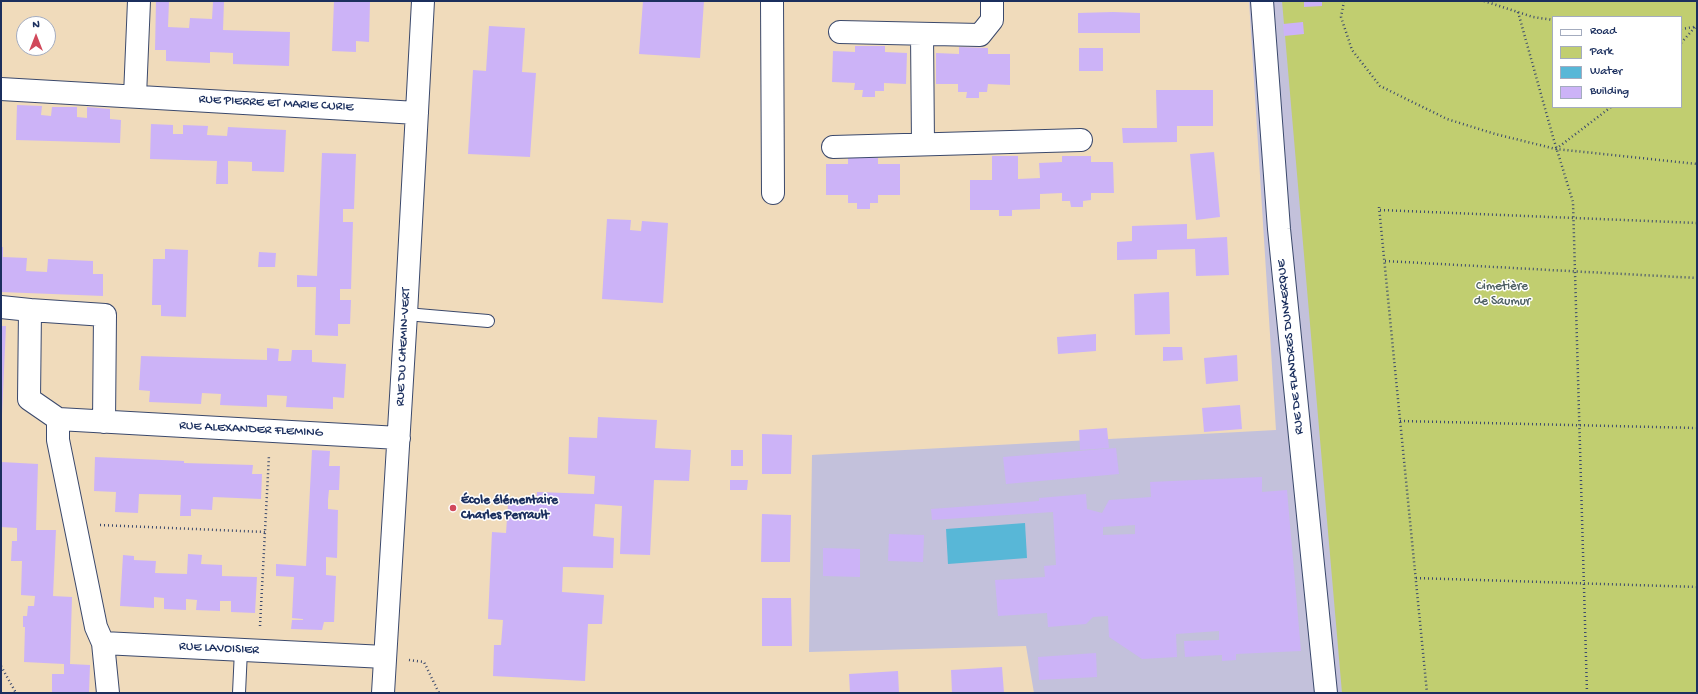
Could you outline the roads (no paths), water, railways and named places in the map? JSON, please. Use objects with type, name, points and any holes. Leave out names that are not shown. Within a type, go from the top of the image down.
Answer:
[{"type":"street","points":[[135,96],[139,1]]},
{"type":"street","name":"RUE DU CHEMIN-VERT","points":[[383,693],[399,438],[423,1]]},
{"type":"street","points":[[772,1],[773,193]]},
{"type":"street","points":[[840,32],[980,35],[992,20],[992,1]]},
{"type":"street","name":"RUE DE FLANDRES DUNKERQUE","points":[[1262,1],[1279,229],[1326,693]]},
{"type":"street","points":[[922,34],[922,144]]},
{"type":"street","name":"RUE PIERRE ET MARIE CURIE","points":[[1,89],[417,113]]},
{"type":"street","points":[[833,147],[1081,140]]},
{"type":"street","points":[[1,307],[105,315],[104,422]]},
{"type":"street","points":[[30,310],[29,399],[58,419],[58,440],[96,627],[103,643],[108,693]]},
{"type":"street","name":"RUE ALEXANDER FLEMING","points":[[58,419],[399,438]]},
{"type":"street","name":"RUE LAVOISIER","points":[[103,643],[385,657]]},
{"type":"lane","points":[[406,314],[488,321]]},
{"type":"lane","points":[[239,693],[250,651]]},
{"type":"water","points":[[1025,523],[1027,558],[948,564],[946,529]]},
{"type":"place","name":"École élémentaire Charles Perrault","points":[[453,508]]},
{"type":"park label","name":"Cimetière de Saumur","points":[[1502,294]]}]
